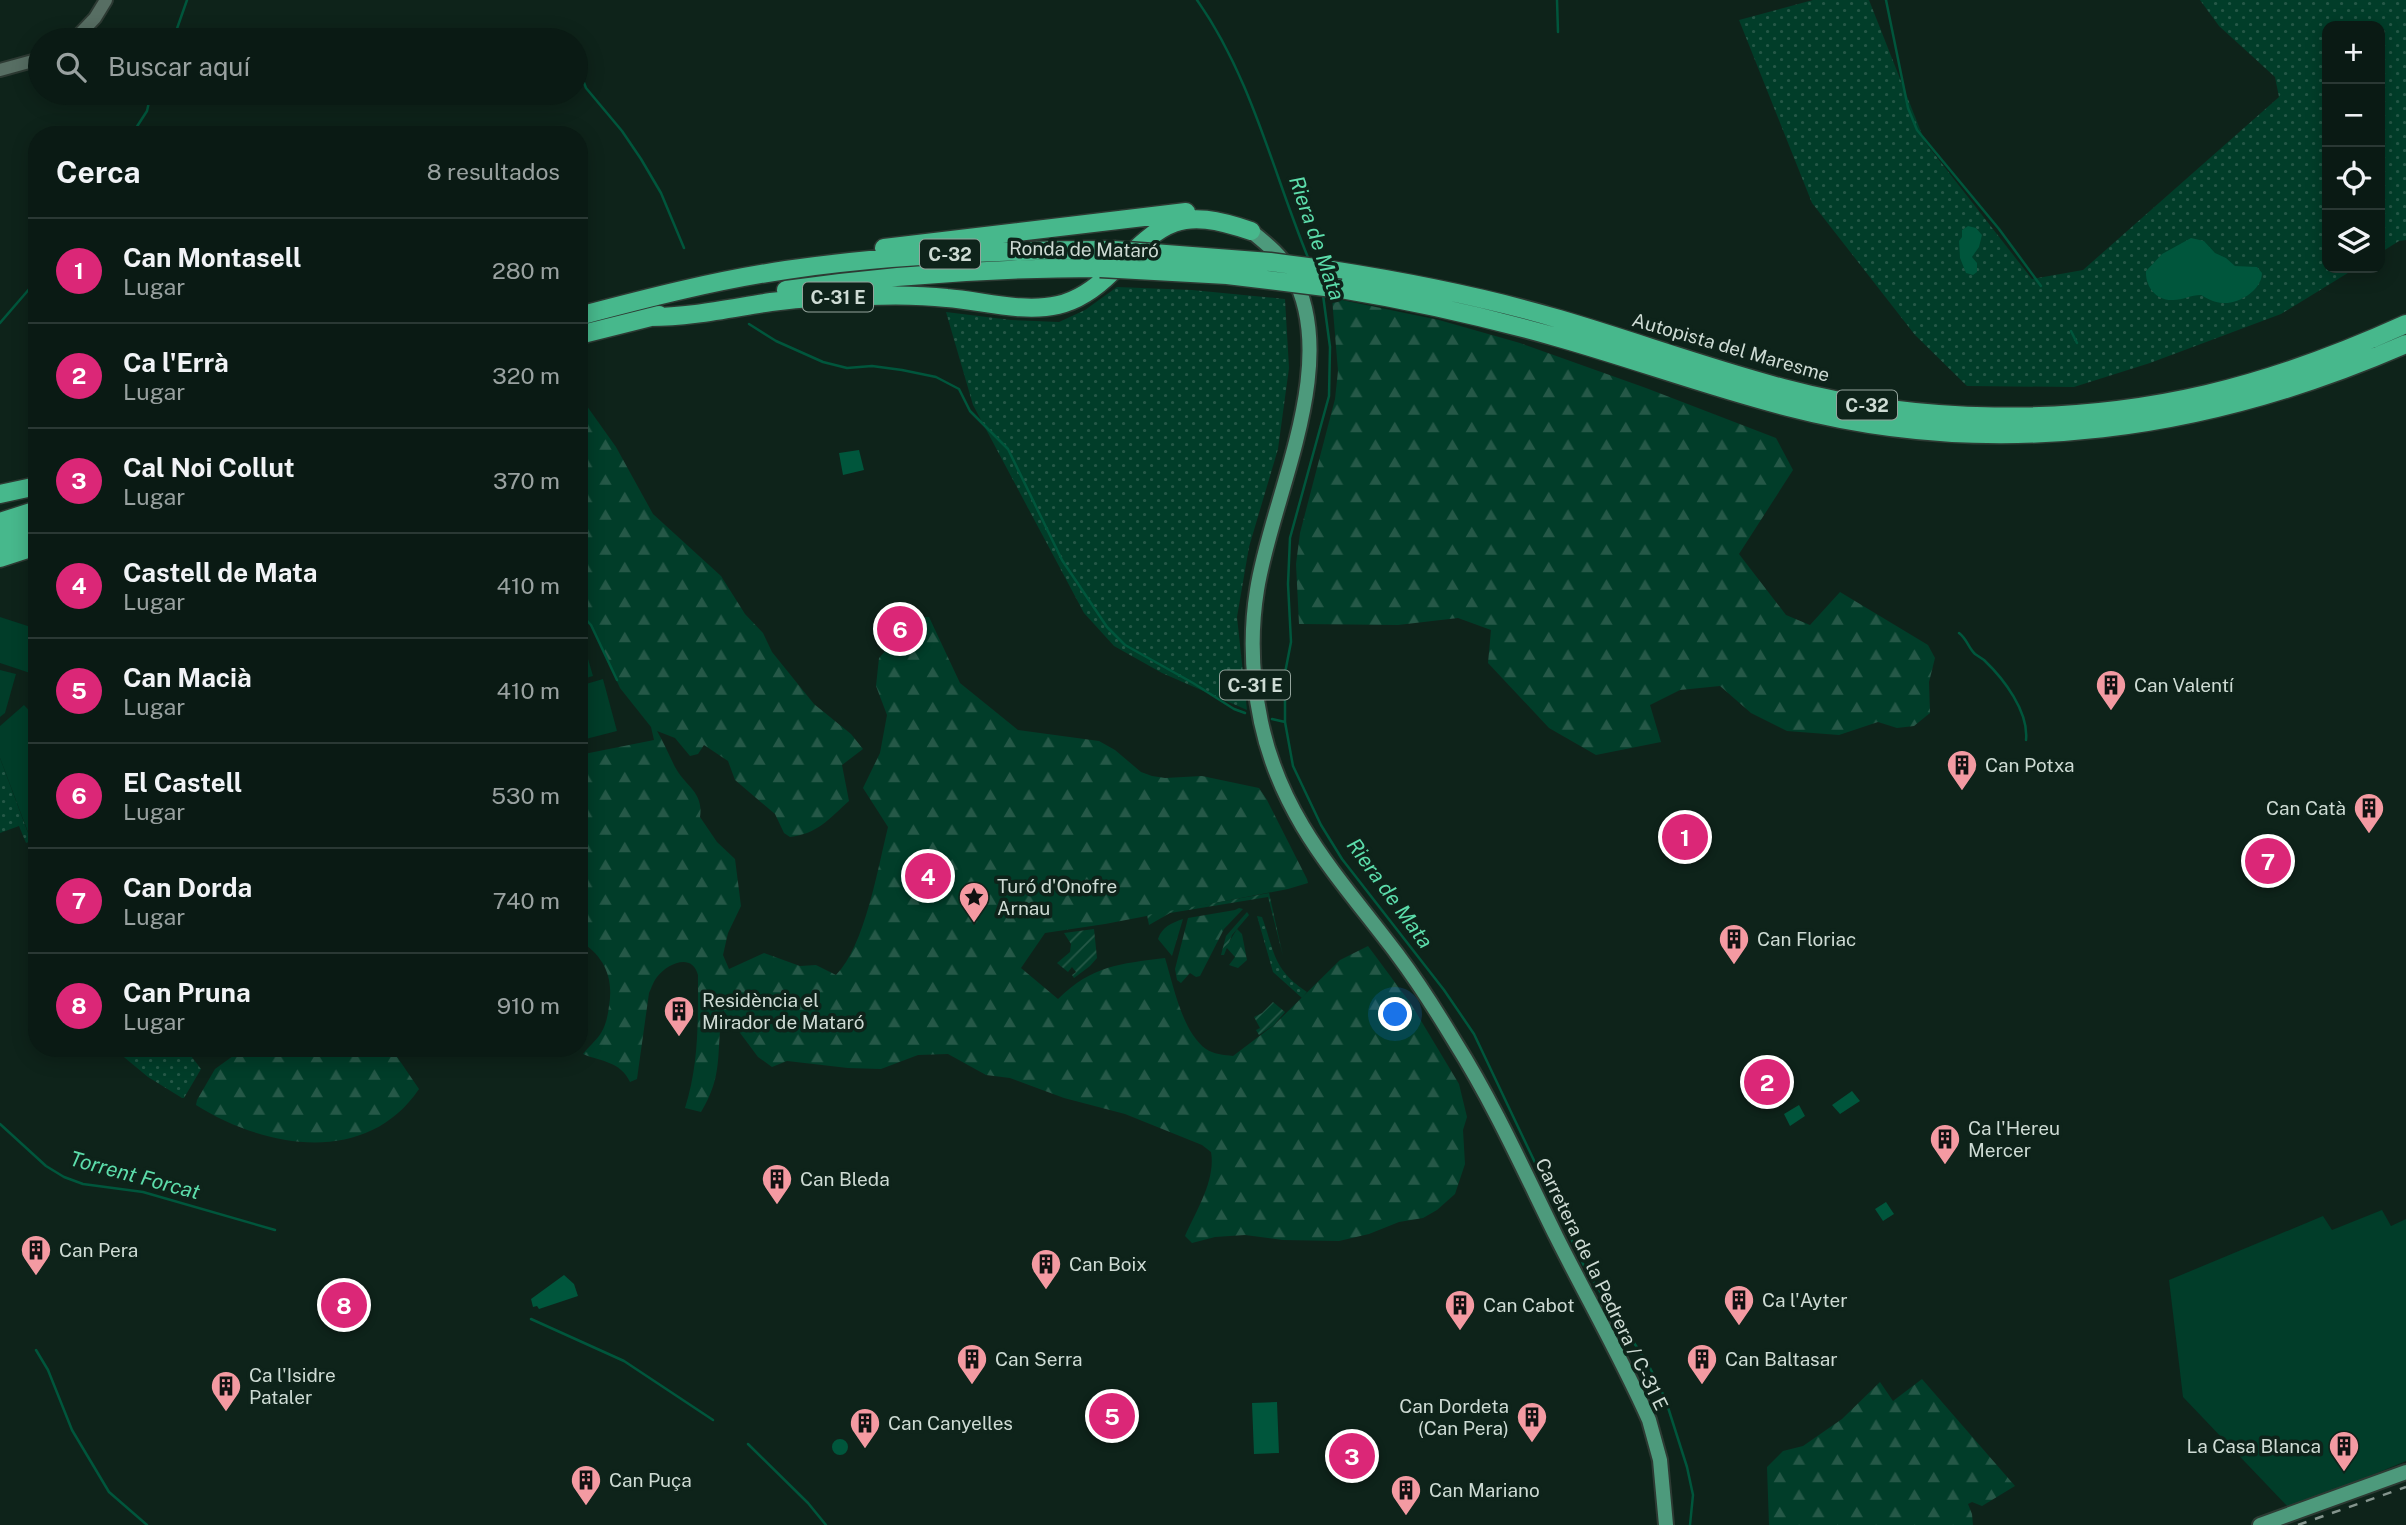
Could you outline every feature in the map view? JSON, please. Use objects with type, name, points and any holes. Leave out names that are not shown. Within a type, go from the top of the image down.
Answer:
[{"type":"highway","name":"C-31 E","points":[[786,270],[799,261],[916,243],[1178,213],[1213,214],[1244,225],[1251,231]]},
{"type":"highway","name":"C-31 E","points":[[650,317],[678,317],[774,302],[867,296],[946,298],[1028,307],[1058,305],[1083,296],[1103,281],[1149,235],[1170,224],[1200,218],[1226,222],[1251,231]]},
{"type":"highway","name":"Ronda de Mataró","points":[[588,314],[671,293],[786,270],[930,255],[1017,250],[1114,250],[1259,261],[1331,270]]},
{"type":"highway","name":"Ronda de Mataró","points":[[588,333],[711,302],[852,281],[969,270],[1100,268],[1227,275],[1341,289]]},
{"type":"highway","name":"Autopista del Maresme","points":[[1331,270],[1432,287],[1501,303],[1784,388],[1875,406],[1972,415],[2082,414],[2203,395],[2281,373],[2406,324]]},
{"type":"highway","name":"Autopista del Maresme","points":[[1341,289],[1450,309],[1789,407],[1868,423],[1955,433],[2074,432],[2197,414],[2294,387],[2406,344]]},
{"type":"highway","points":[[0,494],[28,488]]},
{"type":"highway","points":[[0,522],[28,513]]},
{"type":"highway","points":[[0,540],[28,532]]},
{"type":"highway","points":[[0,558],[28,549]]},
{"type":"main road","name":"Carretera de la Pedrera / C-31 E","points":[[1251,231],[1275,251],[1292,273],[1303,300],[1308,332],[1306,392],[1297,439],[1265,551],[1254,616],[1254,675],[1268,749],[1295,816],[1328,865],[1399,957],[1451,1035],[1490,1102],[1649,1420],[1660,1460],[1667,1525]]},
{"type":"main road","points":[[2260,1525],[2406,1472]]},
{"type":"street","points":[[86,28],[106,0]]},
{"type":"street","points":[[0,70],[28,63]]},
{"type":"green space","points":[[1813,0],[1869,0],[1925,142],[2032,279],[2083,270],[2279,97],[2275,77],[2219,26],[2200,0],[2406,0],[2406,240],[2385,250],[2385,21],[2322,21],[2322,273],[2348,273],[2281,314],[2150,363],[2074,387],[1967,386],[1915,335],[1812,203],[1739,20]]},
{"type":"green space","points":[[1117,287],[1192,290],[1285,299],[1289,368],[1278,449],[1249,547],[1237,617],[1247,710],[1162,673],[1114,646],[1084,613],[973,405],[946,312],[1011,320],[1059,322],[1085,310]]},
{"type":"green space","points":[[1332,298],[1439,320],[1520,343],[1776,438],[1793,470],[1739,554],[1786,615],[1810,625],[1840,592],[1928,645],[1935,658],[1929,682],[1930,713],[1914,726],[1897,728],[1878,722],[1839,735],[1787,731],[1751,713],[1720,686],[1680,690],[1650,705],[1661,742],[1596,755],[1549,728],[1488,663],[1491,630],[1458,618],[1398,625],[1299,624],[1296,564],[1300,533],[1335,399],[1338,371]]},
{"type":"green space","name":"Turó d'Onofre Arnau","points":[[588,408],[616,447],[653,514],[721,576],[745,614],[763,633],[772,652],[814,704],[851,734],[863,749],[842,765],[849,801],[815,829],[790,837],[784,833],[775,814],[735,780],[728,761],[704,745],[698,754],[690,756],[675,738],[657,731],[679,774],[699,801],[700,817],[717,842],[735,859],[741,906],[728,933],[723,955],[729,969],[764,953],[800,966],[816,965],[836,975],[846,962],[863,926],[888,827],[863,788],[880,753],[887,715],[876,686],[879,658],[902,632],[906,634],[910,629],[916,634],[923,625],[923,617],[929,617],[960,683],[1018,730],[1099,741],[1115,750],[1141,772],[1152,776],[1202,776],[1259,788],[1308,883],[1105,924],[1045,933],[1021,968],[1058,999],[1083,979],[1107,968],[1165,958],[1180,1007],[1191,1031],[1209,1051],[1233,1056],[1274,1025],[1340,960],[1368,946],[1411,1004],[1459,1084],[1467,1117],[1463,1130],[1465,1164],[1455,1194],[1423,1218],[1399,1222],[1369,1234],[1339,1241],[1283,1240],[1245,1235],[1215,1237],[1192,1243],[1185,1236],[1211,1173],[1211,1152],[1202,1145],[1125,1114],[1064,1098],[1010,1078],[986,1075],[948,1054],[918,1055],[881,1069],[787,1061],[772,1067],[758,1057],[723,1010],[718,1061],[709,1098],[701,1112],[685,1108],[695,1059],[698,975],[695,968],[685,962],[679,962],[661,972],[649,993],[637,1079],[630,1082],[616,1066],[588,1056],[588,1049],[603,1030],[610,986],[601,960],[588,946],[588,753],[654,740],[651,727],[620,688],[588,622]]},
{"type":"green space","points":[[0,617],[28,626],[28,672],[0,663]]},
{"type":"green space","points":[[588,659],[593,676],[588,677]]},
{"type":"green space","points":[[0,670],[16,674],[5,713],[0,717]]},
{"type":"green space","points":[[603,679],[617,731],[588,738],[588,683]]},
{"type":"green space","points":[[24,705],[28,709],[28,832],[0,758],[0,726]]},
{"type":"green space","points":[[0,758],[28,833],[28,842],[26,843],[19,826],[0,833]]},
{"type":"green space","points":[[1269,893],[1283,956],[1268,897],[1170,913],[1149,925],[1147,915]]},
{"type":"green space","points":[[1243,909],[1224,929],[1200,976],[1196,977],[1190,973],[1181,983],[1177,980],[1175,969],[1188,918]]},
{"type":"green space","points":[[1247,912],[1249,915],[1232,935],[1224,955],[1221,955],[1226,936]]},
{"type":"green space","points":[[1257,916],[1262,917],[1281,967],[1287,976],[1307,992],[1302,998],[1273,972]]},
{"type":"green space","points":[[1183,919],[1172,956],[1158,939],[1168,926]]},
{"type":"green space","points":[[1094,929],[1097,958],[1074,978],[1072,975],[1076,972],[1072,967],[1068,972],[1057,963],[1070,952],[1071,944],[1064,933]]},
{"type":"green space","points":[[1237,929],[1242,934],[1247,960],[1238,968],[1229,965],[1235,957],[1226,947]]},
{"type":"green space","points":[[1273,1002],[1285,1012],[1274,1025],[1259,1035],[1256,1030],[1260,1028],[1254,1017]]},
{"type":"green space","points":[[124,1057],[192,1057],[201,1069],[184,1098],[148,1077]]},
{"type":"green space","points":[[232,1057],[397,1057],[419,1089],[397,1114],[372,1130],[344,1140],[284,1140],[253,1132],[196,1105],[215,1069]]},
{"type":"green space","points":[[2382,1210],[2391,1226],[2406,1219],[2406,1461],[2288,1507],[2183,1397],[2169,1280],[2323,1216],[2332,1230]]},
{"type":"green space","points":[[1922,1379],[2015,1486],[1982,1506],[1972,1502],[1968,1504],[1973,1525],[1769,1525],[1767,1467],[1783,1451],[1803,1446],[1842,1419],[1880,1382],[1893,1401]]},
{"type":"shaded area","points":[[1968,226],[1976,228],[1982,235],[1979,247],[1972,257],[1977,263],[1977,272],[1973,275],[1966,273],[1960,258],[1959,241],[1962,230]]},
{"type":"shaded area","points":[[2191,238],[2204,241],[2215,253],[2235,266],[2257,267],[2262,273],[2258,285],[2248,295],[2229,303],[2217,302],[2201,295],[2173,300],[2161,298],[2147,282],[2146,271],[2162,254]]},
{"type":"shaded area","points":[[859,450],[864,470],[843,475],[839,453]]},
{"type":"shaded area","points":[[1852,1091],[1860,1101],[1840,1114],[1832,1105]]},
{"type":"shaded area","points":[[1799,1105],[1805,1116],[1790,1126],[1784,1114]]},
{"type":"shaded area","points":[[1886,1202],[1894,1214],[1883,1221],[1875,1209]]},
{"type":"shaded area","points":[[564,1275],[574,1284],[578,1296],[539,1309],[537,1306],[533,1307],[531,1299]]},
{"type":"shaded area","points":[[1277,1402],[1279,1453],[1254,1454],[1252,1403]]},
{"type":"shaded area","points":[[840,1439],[848,1447],[840,1455],[832,1447]]},
{"type":"waterway","points":[[177,28],[187,0]]},
{"type":"waterway","name":"Riera de Mata","points":[[1197,0],[1233,61],[1309,260]]},
{"type":"waterway","points":[[1557,0],[1558,32]]},
{"type":"waterway","points":[[1886,0],[1908,108],[1917,130],[1999,229],[2041,286]]},
{"type":"waterway","points":[[588,90],[641,159],[661,193],[684,248]]},
{"type":"waterway","points":[[137,126],[148,105]]},
{"type":"waterway","points":[[0,323],[28,290]]},
{"type":"waterway","name":"Riera de Mata","points":[[1323,295],[1330,347],[1329,396],[1290,538],[1288,584],[1291,642],[1285,673],[1285,722],[1293,766],[1321,825],[1342,859],[1444,990],[1474,1034],[1586,1270],[1648,1364],[1665,1398],[1687,1467],[1693,1495],[1690,1525]]},
{"type":"waterway","points":[[749,324],[776,341],[823,362],[847,368],[872,366],[902,370],[936,377],[959,389],[970,411],[1008,449],[1062,560],[1107,627],[1125,645],[1245,713]]},
{"type":"waterway","points":[[2071,331],[2077,343]]},
{"type":"waterway","points":[[588,622],[617,680]]},
{"type":"waterway","points":[[1959,633],[2014,697],[2024,718],[2026,740]]},
{"type":"waterway","points":[[1272,719],[1285,722]]},
{"type":"waterway","name":"Torrent Forcat","points":[[0,1124],[46,1166],[64,1177],[83,1184],[143,1192],[275,1230]]},
{"type":"waterway","name":"Torrent Forcat","points":[[531,1319],[624,1361],[713,1420]]},
{"type":"waterway","points":[[36,1350],[48,1370],[72,1430],[109,1492],[147,1525]]},
{"type":"waterway","name":"Torrent Forcat","points":[[748,1444],[808,1503],[826,1525]]},
{"type":"railway","points":[[2298,1525],[2406,1487]]},
{"type":"place","name":"El Castell","points":[[900,629]]},
{"type":"place","name":"Can Valentí","points":[[2111,712]]},
{"type":"place","name":"Can Potxa","points":[[1962,792]]},
{"type":"place","name":"Can Catà","points":[[2369,835]]},
{"type":"place","name":"Can Montasell","points":[[1685,837]]},
{"type":"place","name":"Can Dorda","points":[[2268,861]]},
{"type":"place","name":"Castell de Mata","points":[[928,876]]},
{"type":"place","name":"Turó d'Onofre Arnau","points":[[974,924]]},
{"type":"place","name":"Can Floriac","points":[[1734,966]]},
{"type":"place","name":"Residència el Mirador de Mataró","points":[[679,1038]]},
{"type":"place","name":"Ca l'Errà","points":[[1767,1082]]},
{"type":"place","name":"Ca l'Hereu Mercer","points":[[1945,1166]]},
{"type":"place","name":"Can Bleda","points":[[777,1206]]},
{"type":"place","name":"Can Pera","points":[[36,1277]]},
{"type":"place","name":"Can Boix","points":[[1046,1291]]},
{"type":"place","name":"Can Pruna","points":[[344,1305]]},
{"type":"place","name":"Ca l'Ayter","points":[[1739,1327]]},
{"type":"place","name":"Can Cabot","points":[[1460,1332]]},
{"type":"place","name":"Can Serra","points":[[972,1386]]},
{"type":"place","name":"Can Baltasar","points":[[1702,1386]]},
{"type":"place","name":"Ca l'Isidre Pataler","points":[[226,1413]]},
{"type":"place","name":"Can Macià","points":[[1112,1416]]},
{"type":"place","name":"Can Dordeta (Can Pera)","points":[[1532,1444]]},
{"type":"place","name":"Can Canyelles","points":[[865,1450]]},
{"type":"place","name":"Cal Noi Collut","points":[[1352,1456]]},
{"type":"place","name":"La Casa Blanca","points":[[2344,1473]]},
{"type":"place","name":"Can Puça","points":[[586,1507]]},
{"type":"place","name":"Can Mariano","points":[[1406,1517]]}]
